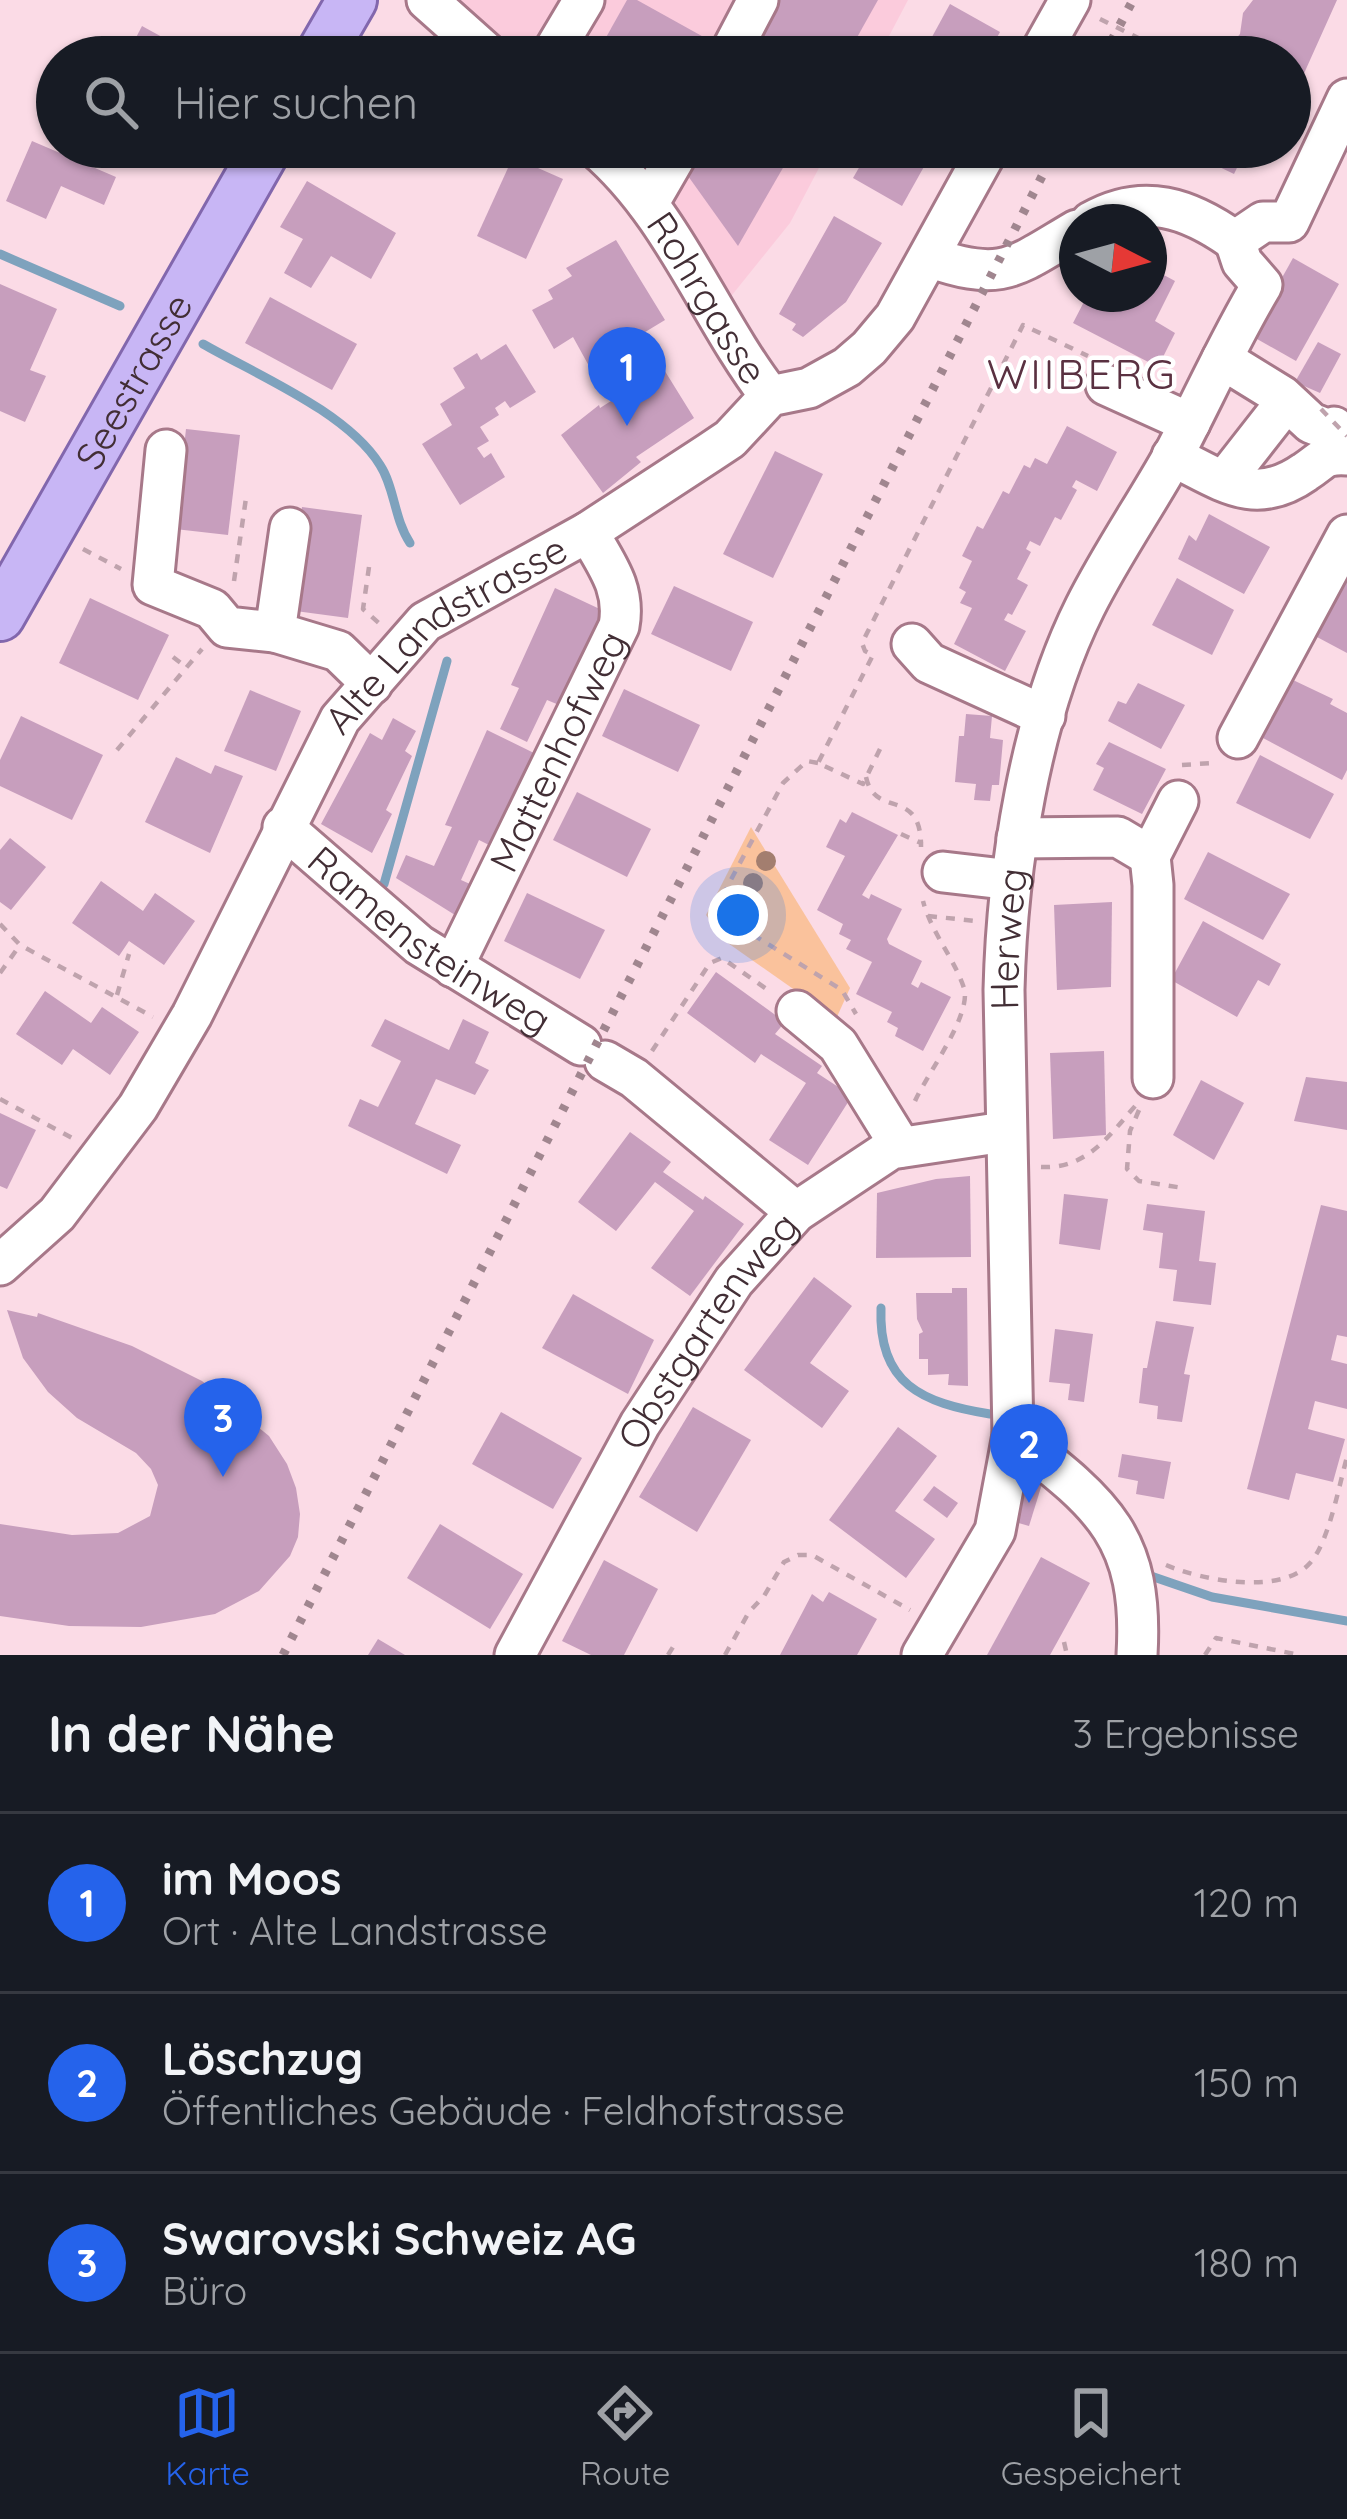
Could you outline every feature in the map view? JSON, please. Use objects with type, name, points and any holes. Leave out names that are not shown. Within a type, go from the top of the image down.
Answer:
[{"type":"main road","points":[[331,36],[352,0]]},
{"type":"main road","name":"Seestrasse","points":[[0,616],[255,168]]},
{"type":"street","points":[[427,0],[467,36]]},
{"type":"street","points":[[563,36],[584,0]]},
{"type":"street","points":[[739,36],[758,0]]},
{"type":"street","points":[[1050,36],[1070,1]]},
{"type":"street","points":[[1167,207],[1180,208],[1234,241],[1263,222],[1289,222],[1347,99]]},
{"type":"street","name":"Rohrgasse","points":[[620,168],[648,204],[770,396]]},
{"type":"street","points":[[648,204],[669,168]]},
{"type":"street","points":[[770,396],[809,388],[847,367],[869,348],[895,317],[978,168]]},
{"type":"street","points":[[929,257],[995,273],[1030,260],[1059,241]]},
{"type":"street","name":"Herweg","points":[[930,1640],[995,1531],[1013,1435],[1004,1149],[1006,925],[1017,838],[1051,688],[1084,608],[1181,440],[1262,285],[1242,262],[1234,241]]},
{"type":"street","points":[[1222,358],[1282,396],[1311,423],[1329,430],[1340,427]]},
{"type":"street","points":[[1106,385],[1181,440],[1223,481],[1243,490],[1275,491],[1327,454],[1340,427]]},
{"type":"street","name":"Alte Landstrasse","points":[[0,1264],[57,1214],[138,1107],[182,1032],[340,719],[425,622],[588,532],[730,440],[770,396]]},
{"type":"street","points":[[1223,481],[1278,412]]},
{"type":"street","points":[[166,451],[153,585],[212,609],[225,625],[275,632],[338,651],[372,684]]},
{"type":"street","points":[[275,632],[290,528]]},
{"type":"street","name":"Mattenhofweg","points":[[453,967],[619,626],[623,604],[619,586],[588,532]]},
{"type":"street","points":[[1238,737],[1347,535]]},
{"type":"street","points":[[912,644],[929,663],[1045,716]]},
{"type":"street","points":[[1154,1078],[1150,856],[1178,800]]},
{"type":"street","name":"Ramensteinweg","points":[[283,827],[419,945],[607,1061],[796,1211]]},
{"type":"street","points":[[1017,838],[1118,837],[1150,856]]},
{"type":"street","points":[[926,865],[1012,880]]},
{"type":"street","points":[[797,1011],[838,1046],[911,1146]]},
{"type":"street","name":"Obstgartenweg","points":[[515,1655],[640,1424],[734,1281],[796,1211],[891,1149],[1004,1149]]},
{"type":"street","points":[[1013,1435],[1085,1492],[1130,1557],[1140,1611],[1137,1655]]},
{"type":"path","points":[[1070,1],[1136,36]]},
{"type":"path","points":[[818,763],[873,656],[862,643],[1023,326],[1095,359],[1083,381],[1091,389],[1106,385]]},
{"type":"path","points":[[117,750],[225,625],[246,498]]},
{"type":"path","points":[[69,542],[153,585]]},
{"type":"path","points":[[369,567],[363,609],[404,647]]},
{"type":"path","points":[[173,657],[186,668]]},
{"type":"path","points":[[1178,800],[1166,796],[1181,765],[1212,763],[1232,749],[1238,737]]},
{"type":"path","points":[[861,1024],[842,990],[721,915],[716,907],[726,899],[727,887],[783,783],[806,761],[862,784],[880,749]]},
{"type":"path","points":[[866,777],[876,796],[914,813],[920,823],[928,916],[965,991],[964,1011],[910,1111],[911,1146]]},
{"type":"path","points":[[901,834],[926,865]]},
{"type":"path","points":[[928,916],[1006,925]]},
{"type":"path","points":[[0,924],[20,945],[182,1032]]},
{"type":"path","points":[[0,974],[20,945]]},
{"type":"path","points":[[117,997],[129,954]]},
{"type":"path","points":[[607,1061],[710,963],[722,958],[797,1011]]},
{"type":"path","points":[[1004,1149],[1065,1168],[1094,1153],[1146,1094],[1130,1131],[1127,1169],[1139,1181],[1183,1188]]},
{"type":"path","points":[[0,1100],[104,1155]]},
{"type":"path","points":[[1130,1557],[1222,1582],[1284,1579],[1310,1564],[1328,1523],[1347,1457]]},
{"type":"path","points":[[725,1655],[784,1562],[798,1555],[812,1555],[930,1640]]},
{"type":"path","points":[[1205,1655],[1216,1638],[1300,1655]]},
{"type":"path","points":[[1064,1642],[1067,1655]]},
{"type":"path","points":[[668,1655],[673,1647]]},
{"type":"shaded area","points":[[419,0],[908,0],[889,36],[463,36]]},
{"type":"shaded area","points":[[610,168],[819,168],[790,223],[716,315]]},
{"type":"shaded area","points":[[751,827],[850,988],[836,1019],[725,941],[706,915]]},
{"type":"building","points":[[627,0],[637,0],[702,36],[607,36]]},
{"type":"building","points":[[778,0],[878,0],[858,36],[758,36]]},
{"type":"building","points":[[1253,0],[1337,0],[1311,58],[1311,36],[1238,36],[1243,13]]},
{"type":"building","points":[[950,4],[1000,32],[998,36],[932,36]]},
{"type":"building","points":[[142,26],[160,36],[137,36]]},
{"type":"building","points":[[32,141],[36,143],[36,168],[95,168],[116,177],[104,205],[61,186],[46,219],[6,201]]},
{"type":"building","points":[[508,168],[538,168],[563,179],[526,259],[477,236]]},
{"type":"building","points":[[684,168],[783,168],[738,246]]},
{"type":"building","points":[[859,168],[923,168],[902,206],[853,178]]},
{"type":"building","points":[[307,181],[396,233],[371,279],[331,256],[311,288],[284,273],[303,239],[280,227]]},
{"type":"building","points":[[834,216],[882,243],[846,302],[803,337],[792,330],[796,324],[779,314]]},
{"type":"building","points":[[616,240],[665,320],[589,366],[573,337],[554,349],[532,310],[553,299],[548,290],[572,276],[566,268]]},
{"type":"building","points":[[1293,258],[1339,284],[1296,361],[1250,335]]},
{"type":"building","points":[[0,284],[57,309],[30,370],[46,376],[25,422],[0,411]]},
{"type":"building","points":[[270,297],[357,344],[332,390],[245,343]]},
{"type":"building","points":[[1079,312],[1160,312],[1155,321],[1175,333],[1158,367],[1073,323]]},
{"type":"building","points":[[1318,342],[1341,354],[1320,393],[1295,382]]},
{"type":"building","points":[[506,344],[536,392],[510,408],[505,401],[495,408],[499,415],[480,427],[489,441],[477,448],[484,458],[491,453],[505,477],[460,505],[422,444],[452,425],[440,404],[465,388],[453,368],[477,353],[481,360]]},
{"type":"building","points":[[663,368],[694,418],[636,457],[641,462],[603,493],[561,435],[599,405]]},
{"type":"building","points":[[1067,426],[1117,452],[1097,491],[1076,480],[1072,487],[1077,490],[1061,520],[1055,517],[1040,546],[1030,541],[1026,549],[1031,552],[1017,579],[1028,585],[1012,615],[1008,613],[1004,620],[1026,631],[1005,671],[954,644],[972,608],[960,603],[966,592],[959,588],[972,561],[962,556],[977,526],[983,529],[1003,491],[1009,494],[1024,465],[1030,468],[1035,458],[1047,464]]},
{"type":"building","points":[[186,429],[240,435],[228,535],[175,529]]},
{"type":"building","points":[[775,451],[823,474],[773,578],[723,554]]},
{"type":"building","points":[[302,507],[362,515],[348,618],[288,610]]},
{"type":"building","points":[[1209,514],[1270,547],[1244,594],[1178,559],[1189,535],[1196,541]]},
{"type":"building","points":[[1347,577],[1347,653],[1317,637]]},
{"type":"building","points":[[1177,578],[1234,610],[1212,655],[1152,625]]},
{"type":"building","points":[[674,586],[753,622],[731,671],[651,634]]},
{"type":"building","points":[[555,588],[604,611],[559,705],[547,700],[527,742],[500,729],[519,688],[511,685]]},
{"type":"building","points":[[90,598],[169,635],[138,700],[59,663]]},
{"type":"building","points":[[1293,680],[1333,699],[1330,704],[1347,713],[1347,770],[1342,780],[1263,738]]},
{"type":"building","points":[[1138,683],[1185,705],[1161,749],[1108,721],[1118,701],[1126,704]]},
{"type":"building","points":[[624,689],[700,725],[678,772],[602,736]]},
{"type":"building","points":[[250,690],[301,711],[276,771],[224,751]]},
{"type":"building","points":[[966,714],[992,716],[990,738],[1003,740],[999,785],[992,785],[990,801],[974,800],[976,784],[955,782]]},
{"type":"building","points":[[21,716],[103,755],[72,820],[0,786],[0,760]]},
{"type":"building","points":[[393,718],[416,731],[405,751],[412,756],[386,810],[392,814],[372,853],[321,824],[370,733],[382,740]]},
{"type":"building","points":[[487,730],[536,754],[491,846],[479,840],[461,880],[470,884],[455,915],[396,878],[406,855],[434,866],[452,827],[445,825]]},
{"type":"building","points":[[1109,742],[1166,769],[1142,814],[1093,790],[1104,768],[1096,764]]},
{"type":"building","points":[[1260,755],[1334,794],[1310,839],[1236,803]]},
{"type":"building","points":[[176,757],[211,774],[215,765],[243,776],[210,853],[145,822]]},
{"type":"building","points":[[577,792],[651,829],[627,877],[553,840]]},
{"type":"building","points":[[852,812],[898,835],[862,895],[869,899],[871,894],[902,909],[887,939],[922,961],[911,984],[918,988],[921,982],[951,997],[923,1051],[895,1036],[898,1028],[887,1022],[892,1012],[856,994],[872,962],[846,949],[851,940],[839,934],[843,924],[817,910],[845,856],[826,847],[840,819],[846,823]]},
{"type":"building","points":[[10,838],[46,867],[11,910],[0,902],[0,850]]},
{"type":"building","points":[[1208,852],[1290,894],[1263,940],[1184,899]]},
{"type":"building","points":[[101,881],[143,911],[155,893],[195,921],[164,965],[129,941],[119,956],[72,923]]},
{"type":"building","points":[[527,893],[605,930],[580,979],[504,941]]},
{"type":"building","points":[[1112,902],[1111,987],[1057,990],[1054,905]]},
{"type":"building","points":[[1203,921],[1281,964],[1269,986],[1258,980],[1237,1017],[1171,980]]},
{"type":"building","points":[[716,972],[785,1022],[775,1034],[822,1066],[817,1073],[852,1096],[808,1165],[769,1140],[806,1083],[761,1054],[755,1063],[687,1013]]},
{"type":"building","points":[[45,991],[91,1023],[102,1007],[139,1032],[110,1075],[73,1049],[62,1065],[16,1034]]},
{"type":"building","points":[[385,1019],[449,1050],[463,1019],[489,1032],[475,1063],[489,1070],[475,1095],[436,1079],[415,1124],[461,1145],[447,1174],[348,1126],[360,1099],[378,1107],[401,1061],[371,1046]]},
{"type":"building","points":[[1104,1051],[1106,1135],[1053,1139],[1050,1053]]},
{"type":"building","points":[[1306,1077],[1347,1082],[1347,1130],[1294,1121]]},
{"type":"building","points":[[1201,1080],[1244,1103],[1214,1160],[1173,1135]]},
{"type":"building","points":[[0,1113],[36,1130],[7,1189],[0,1186]]},
{"type":"building","points":[[630,1132],[671,1162],[663,1172],[744,1224],[690,1296],[651,1268],[694,1211],[655,1182],[616,1231],[578,1202]]},
{"type":"building","points":[[970,1176],[971,1257],[876,1258],[877,1193]]},
{"type":"building","points":[[1064,1194],[1108,1199],[1100,1250],[1059,1244]]},
{"type":"building","points":[[1147,1204],[1205,1211],[1199,1261],[1216,1263],[1211,1305],[1173,1301],[1177,1270],[1159,1268],[1163,1233],[1143,1230]]},
{"type":"building","points":[[1321,1205],[1347,1211],[1347,1337],[1337,1335],[1331,1360],[1347,1364],[1347,1409],[1315,1401],[1308,1429],[1345,1439],[1333,1482],[1296,1473],[1289,1500],[1247,1489]]},
{"type":"building","points":[[814,1277],[852,1306],[810,1363],[849,1391],[822,1428],[744,1370]]},
{"type":"building","points":[[952,1288],[967,1288],[968,1386],[948,1385],[949,1374],[928,1375],[928,1359],[919,1359],[919,1334],[923,1332],[917,1319],[916,1293],[952,1293]]},
{"type":"building","points":[[573,1294],[654,1340],[628,1394],[542,1348]]},
{"type":"building","points":[[7,1310],[37,1317],[38,1313],[132,1346],[202,1381],[269,1436],[287,1464],[300,1514],[290,1556],[259,1591],[215,1614],[141,1627],[69,1626],[0,1616],[0,1524],[72,1535],[118,1533],[150,1516],[158,1485],[136,1453],[77,1418],[48,1392],[23,1358]]},
{"type":"building","points":[[1156,1321],[1194,1327],[1184,1374],[1190,1375],[1182,1422],[1157,1419],[1158,1406],[1139,1403]]},
{"type":"building","points":[[1055,1329],[1093,1334],[1084,1402],[1068,1400],[1070,1384],[1049,1382]]},
{"type":"building","points":[[693,1407],[751,1440],[697,1532],[639,1497]]},
{"type":"building","points":[[501,1412],[582,1458],[553,1509],[472,1464]]},
{"type":"building","points":[[898,1427],[937,1456],[895,1511],[935,1539],[906,1578],[829,1520]]},
{"type":"building","points":[[1122,1454],[1171,1462],[1164,1499],[1136,1494],[1138,1481],[1118,1477]]},
{"type":"building","points":[[1028,1479],[1042,1484],[1029,1526],[1015,1522]]},
{"type":"building","points":[[934,1486],[958,1503],[947,1518],[923,1500]]},
{"type":"building","points":[[440,1524],[523,1574],[490,1629],[407,1578]]},
{"type":"building","points":[[1041,1557],[1090,1583],[1050,1655],[987,1655]]},
{"type":"building","points":[[604,1560],[658,1589],[624,1655],[591,1655],[562,1641]]},
{"type":"building","points":[[829,1592],[877,1619],[857,1655],[780,1655],[812,1594],[823,1602]]},
{"type":"building","points":[[378,1639],[405,1655],[368,1655]]},
{"type":"waterway","points":[[0,254],[120,306]]},
{"type":"waterway","points":[[203,344],[299,396],[365,446],[385,474],[410,543]]},
{"type":"waterway","points":[[384,884],[447,661]]},
{"type":"waterway","points":[[881,1308],[887,1355],[909,1385],[944,1403],[990,1414]]},
{"type":"waterway","points":[[1148,1575],[1212,1597],[1347,1621]]},
{"type":"railway","points":[[1114,36],[1133,0]]},
{"type":"railway","points":[[283,1655],[1046,168]]},
{"type":"place","name":"im Moos","points":[[627,426]]},
{"type":"place","name":"Swarovski Schweiz AG","points":[[223,1477]]},
{"type":"place","name":"Löschzug","points":[[1029,1503]]},
{"type":"district","name":"WIIBERG","points":[[1082,374]]}]
